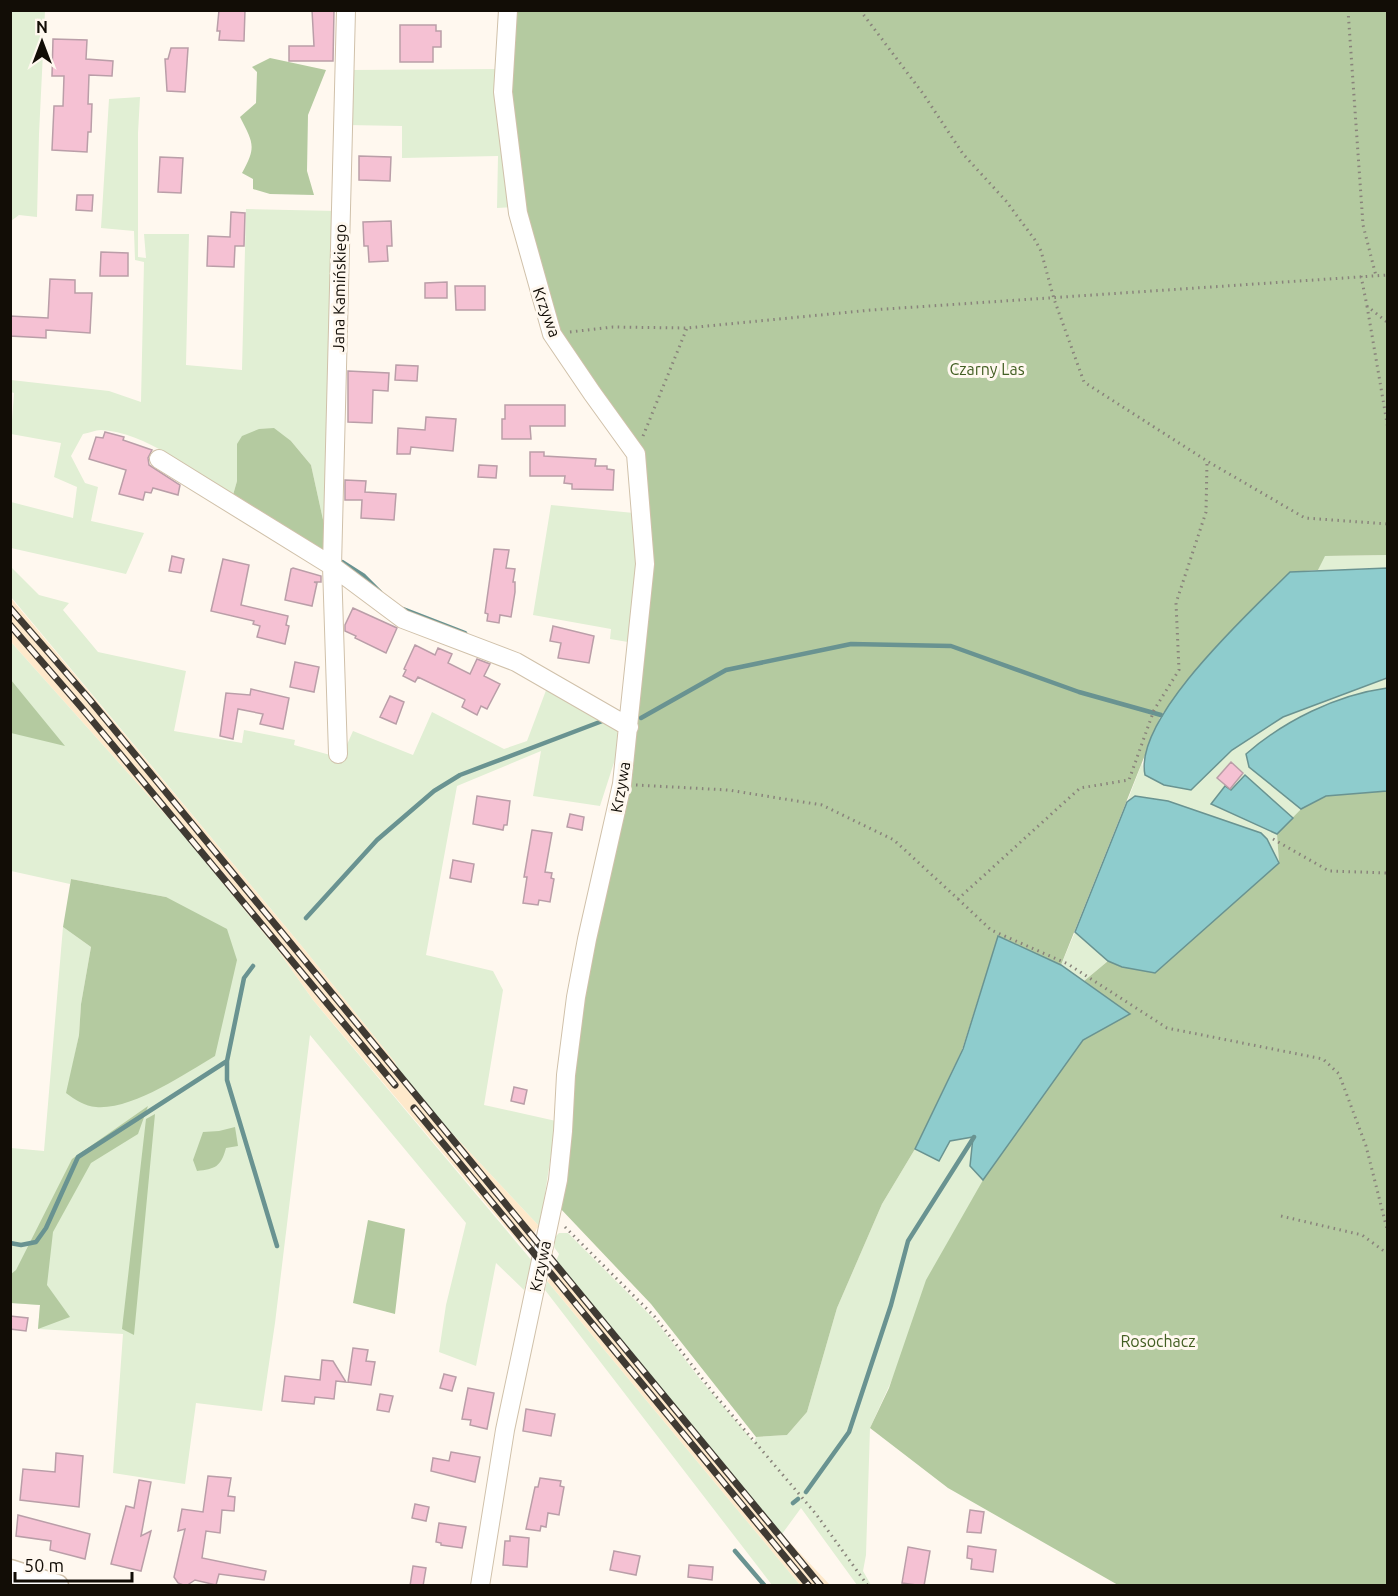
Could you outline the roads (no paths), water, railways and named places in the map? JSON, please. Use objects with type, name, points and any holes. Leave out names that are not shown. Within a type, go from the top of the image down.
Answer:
[{"type":"street","name":"Jana Kamińskiego","points":[[338,754],[332,566],[346,10]]},
{"type":"street","name":"Krzywa","points":[[480,1586],[505,1430],[560,1160],[566,1075],[576,997],[622,784],[645,564],[636,454],[552,334],[518,213],[503,92],[508,10]]},
{"type":"street","points":[[159,459],[332,566],[403,619],[516,662],[629,727]]},
{"type":"street","points":[[10,1571],[57,1586]]},
{"type":"water","points":[[1387,568],[1387,678],[1283,717],[1232,750],[1191,790],[1164,785],[1145,775],[1146,752],[1157,725],[1175,696],[1224,638],[1290,572]]},
{"type":"water","points":[[1387,688],[1387,791],[1326,796],[1301,809],[1249,767],[1246,754],[1294,720],[1330,703],[1368,691]]},
{"type":"water","points":[[1245,775],[1293,818],[1277,834],[1211,804],[1225,786],[1231,790]]},
{"type":"water","points":[[1135,796],[1168,801],[1261,833],[1267,839],[1279,863],[1155,973],[1122,967],[1108,961],[1075,932],[1127,802]]},
{"type":"water","points":[[998,936],[1061,965],[1130,1014],[1083,1040],[983,1180],[970,1166],[973,1137],[950,1141],[939,1161],[915,1149],[963,1049]]},
{"type":"waterway","points":[[342,562],[364,576],[380,592]]},
{"type":"waterway","points":[[403,609],[465,633]]},
{"type":"waterway","points":[[641,718],[726,670],[851,644],[951,646],[1079,692],[1161,715]]},
{"type":"waterway","points":[[306,918],[377,840],[434,791],[460,775],[605,720]]},
{"type":"waterway","points":[[10,1243],[21,1245],[36,1242],[46,1228],[78,1157],[227,1061],[244,978],[253,966]]},
{"type":"waterway","points":[[227,1061],[227,1080],[277,1246]]},
{"type":"waterway","points":[[806,1492],[849,1432],[891,1305],[908,1241],[974,1137]]},
{"type":"waterway","points":[[793,1503],[798,1499]]},
{"type":"waterway","points":[[735,1551],[765,1586]]},
{"type":"railway","points":[[10,608],[90,700],[821,1586]]},
{"type":"railway","points":[[10,625],[81,707],[395,1085]]},
{"type":"railway","points":[[414,1108],[809,1586]]},
{"type":"park label","name":"Czarny Las","points":[[987,369]]},
{"type":"park label","name":"Rosochacz","points":[[1158,1341]]}]
